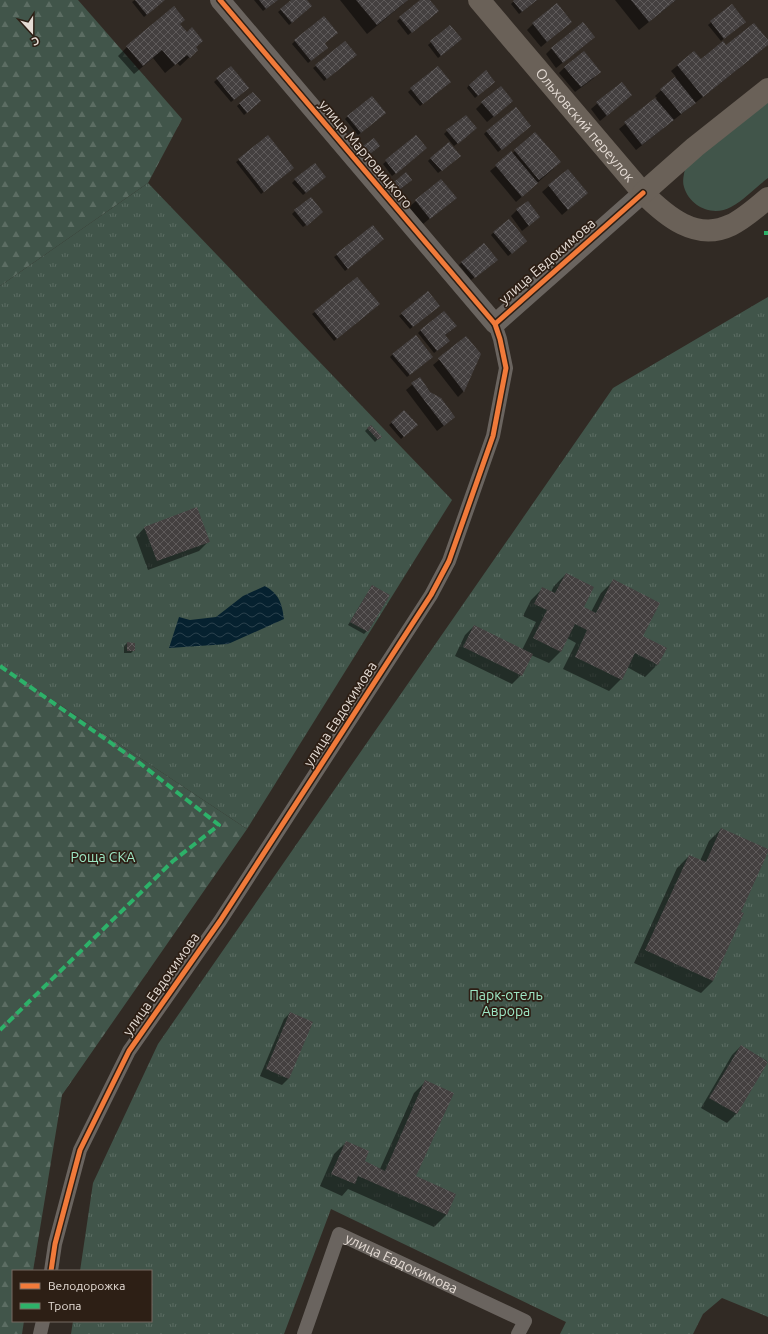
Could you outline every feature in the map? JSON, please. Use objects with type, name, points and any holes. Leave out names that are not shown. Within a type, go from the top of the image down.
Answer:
[{"type":"main road","name":"Ольховский переулок","points":[[479,0],[643,194],[663,212],[676,221],[694,229],[711,231],[731,225],[768,198]]},
{"type":"main road","name":"улица Евдокимова","points":[[643,194],[695,147],[768,89]]},
{"type":"street","name":"улица Мартовицкого","points":[[220,0],[495,324]]},
{"type":"street","name":"улица Евдокимова","points":[[51,1270],[55,1244],[80,1150],[129,1051],[220,921],[431,595],[449,561],[493,436],[501,400],[506,368],[500,339],[495,324],[643,194]]},
{"type":"street","name":"улица Евдокимова","points":[[304,1334],[339,1234],[525,1321],[518,1334]]},
{"type":"street","points":[[40,1334],[43,1322]]},
{"type":"green space","points":[[0,0],[78,0],[182,119],[148,183],[0,286]]},
{"type":"green space","points":[[768,98],[768,178],[741,201],[724,210],[710,210],[697,205],[691,200],[683,185],[685,169]]},
{"type":"green space","points":[[148,183],[452,500],[247,829],[0,665],[0,286]]},
{"type":"green space","name":"Парк-отель Аврора","points":[[768,297],[768,1317],[722,1298],[703,1314],[693,1334],[560,1334],[566,1322],[331,1209],[284,1334],[71,1334],[73,1322],[152,1322],[152,1270],[80,1270],[93,1183],[158,1044],[613,388]]},
{"type":"green space","name":"Роща СКА","points":[[0,665],[247,829],[62,1095],[33,1270],[12,1270],[12,1322],[24,1322],[22,1334],[0,1334]]},
{"type":"water","points":[[265,586],[277,596],[282,608],[284,619],[228,644],[169,648],[179,617],[190,620],[216,617],[243,596]]},
{"type":"building","points":[[135,0],[165,0],[147,15]]},
{"type":"building","points":[[259,0],[278,0],[266,9]]},
{"type":"building","points":[[291,0],[307,0],[312,6],[292,23],[280,9]]},
{"type":"building","points":[[356,0],[408,0],[377,25]]},
{"type":"building","points":[[420,0],[430,0],[439,11],[412,33],[399,17]]},
{"type":"building","points":[[514,0],[537,0],[522,12],[513,1]]},
{"type":"building","points":[[631,0],[676,0],[649,22]]},
{"type":"building","points":[[557,3],[572,22],[547,42],[532,23]]},
{"type":"building","points":[[732,4],[746,22],[724,39],[710,21]]},
{"type":"building","points":[[174,6],[185,20],[180,24],[187,32],[192,27],[203,41],[196,47],[198,50],[190,58],[187,55],[175,65],[162,50],[143,66],[126,46]]},
{"type":"building","points":[[324,16],[338,33],[325,43],[328,48],[311,61],[294,40]]},
{"type":"building","points":[[583,22],[595,37],[563,63],[551,48]]},
{"type":"building","points":[[754,23],[768,40],[768,45],[703,97],[677,65],[694,51],[701,59],[723,41],[726,45]]},
{"type":"building","points":[[450,25],[462,39],[441,56],[430,41]]},
{"type":"building","points":[[345,41],[357,55],[327,79],[315,65]]},
{"type":"building","points":[[584,51],[601,72],[581,87],[564,67]]},
{"type":"building","points":[[231,66],[249,88],[234,100],[216,78]]},
{"type":"building","points":[[438,66],[451,82],[423,104],[410,88]]},
{"type":"building","points":[[486,70],[495,82],[478,96],[469,85]]},
{"type":"building","points":[[675,77],[696,103],[681,114],[660,89]]},
{"type":"building","points":[[622,82],[632,95],[607,116],[596,102]]},
{"type":"building","points":[[501,86],[513,101],[494,117],[481,102]]},
{"type":"building","points":[[253,92],[261,101],[247,113],[239,103]]},
{"type":"building","points":[[372,96],[386,113],[361,133],[347,116]]},
{"type":"building","points":[[655,98],[674,120],[642,145],[624,122]]},
{"type":"building","points":[[516,107],[531,126],[502,150],[486,131]]},
{"type":"building","points":[[466,115],[477,128],[458,144],[446,130]]},
{"type":"building","points":[[535,132],[561,162],[539,180],[514,150]]},
{"type":"building","points":[[268,135],[294,168],[264,192],[238,159]]},
{"type":"building","points":[[416,135],[427,148],[396,174],[385,160]]},
{"type":"building","points":[[374,138],[380,146],[370,154],[363,146]]},
{"type":"building","points":[[449,142],[461,156],[442,171],[430,158]]},
{"type":"building","points":[[511,151],[538,183],[522,197],[495,165]]},
{"type":"building","points":[[315,163],[326,177],[306,193],[294,179]]},
{"type":"building","points":[[568,169],[588,193],[568,210],[548,185]]},
{"type":"building","points":[[406,172],[412,180],[399,190],[393,183]]},
{"type":"building","points":[[441,179],[457,198],[430,219],[415,200]]},
{"type":"building","points":[[311,197],[323,212],[307,226],[294,210]]},
{"type":"building","points":[[528,201],[540,217],[529,226],[516,209]]},
{"type":"building","points":[[509,219],[527,241],[512,254],[493,232]]},
{"type":"building","points":[[373,225],[384,239],[348,269],[336,254]]},
{"type":"building","points":[[484,243],[498,260],[475,278],[461,262]]},
{"type":"building","points":[[357,277],[380,304],[337,339],[314,311]]},
{"type":"building","points":[[428,291],[440,306],[413,327],[401,313]]},
{"type":"building","points":[[444,311],[457,326],[445,335],[450,341],[437,351],[420,330]]},
{"type":"building","points":[[416,335],[433,357],[410,375],[392,354]]},
{"type":"building","points":[[466,336],[481,354],[464,392],[438,358]]},
{"type":"building","points":[[420,377],[430,392],[441,398],[455,417],[444,426],[411,383]]},
{"type":"building","points":[[404,410],[418,425],[404,437],[391,422]]},
{"type":"building","points":[[371,425],[382,437],[378,440],[367,428]]},
{"type":"building","points":[[197,507],[210,542],[157,561],[144,527]]},
{"type":"building","points":[[566,573],[594,587],[584,607],[596,613],[613,579],[660,603],[643,636],[667,648],[658,665],[635,653],[622,680],[575,657],[587,630],[575,624],[561,652],[533,638],[547,610],[534,604],[542,587],[555,593]]},
{"type":"building","points":[[372,585],[390,595],[368,632],[350,622]]},
{"type":"building","points":[[474,625],[533,654],[522,676],[463,647]]},
{"type":"building","points":[[127,642],[135,643],[135,651],[127,651]]},
{"type":"building","points":[[721,828],[768,849],[768,852],[741,912],[744,913],[713,981],[645,950],[689,855],[706,862]]},
{"type":"building","points":[[290,1012],[313,1022],[289,1079],[266,1069]]},
{"type":"building","points":[[741,1045],[768,1062],[737,1114],[709,1098]]},
{"type":"building","points":[[425,1080],[454,1093],[416,1176],[456,1194],[447,1215],[358,1176],[355,1184],[331,1174],[346,1141],[369,1151],[365,1161],[385,1171]]},
{"type":"marked path","points":[[0,666],[137,761],[219,825],[173,861],[0,1030]]},
{"type":"cycle path","points":[[51,1270],[55,1244],[80,1150],[129,1051],[220,921],[431,595],[449,561],[493,436],[506,368],[500,339],[495,324],[220,0]]},
{"type":"cycle path","points":[[495,324],[643,193]]}]
